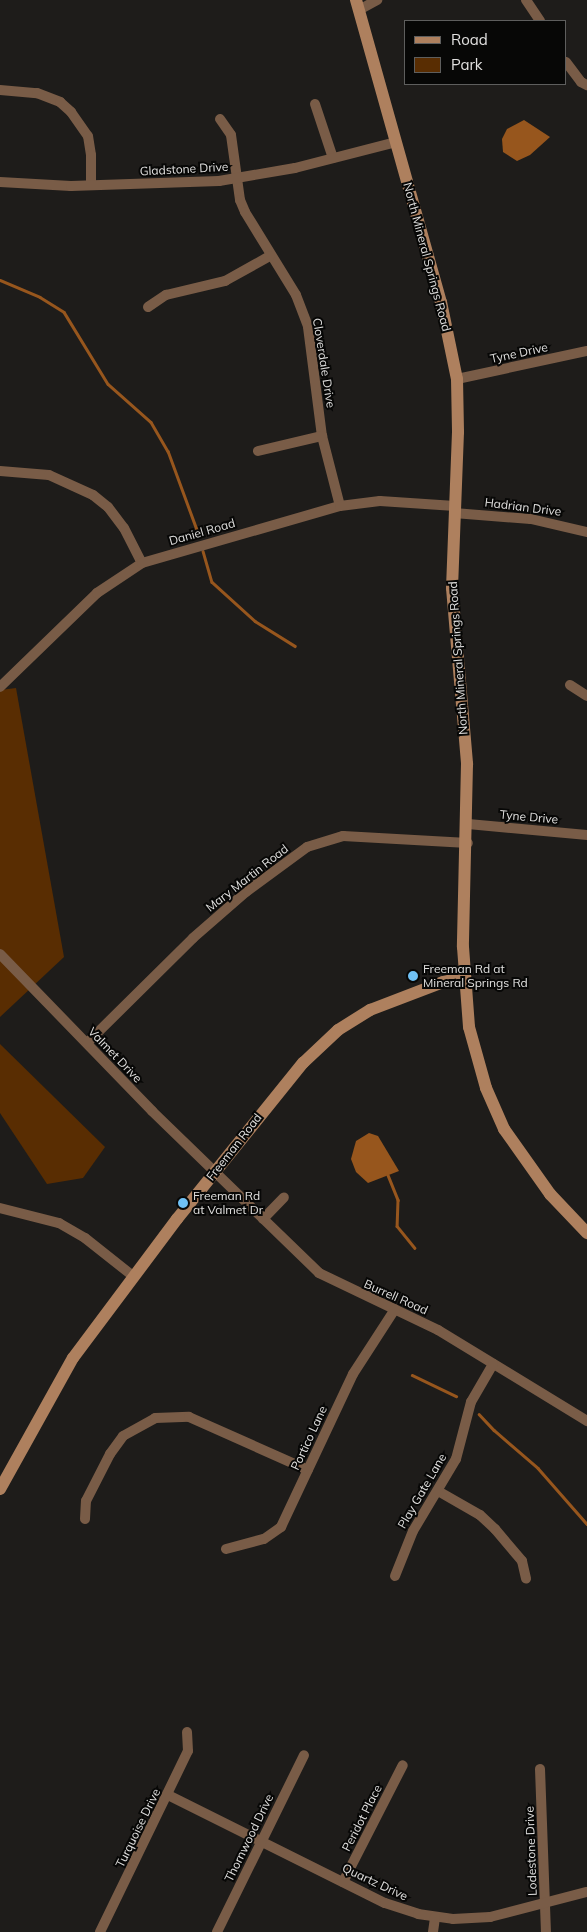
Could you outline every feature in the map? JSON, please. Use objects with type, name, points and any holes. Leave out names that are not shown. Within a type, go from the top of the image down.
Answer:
[{"type":"street","points":[[358,5],[377,0]]},
{"type":"street","points":[[526,0],[539,20]]},
{"type":"street","name":"North Mineral Springs Road","points":[[358,5],[441,302],[457,380],[453,604],[467,764],[468,843],[464,978],[473,1045],[486,1088],[500,1122],[538,1178],[587,1233]]},
{"type":"street","points":[[567,63],[581,82],[587,85]]},
{"type":"street","points":[[0,90],[37,93],[60,102],[72,112],[88,136],[91,155],[91,184]]},
{"type":"street","points":[[315,104],[333,158]]},
{"type":"street","name":"Cloverdale Drive","points":[[220,119],[231,135],[237,178],[245,212],[270,256],[296,295],[308,327],[322,436],[340,506]]},
{"type":"street","name":"Gladstone Drive","points":[[0,182],[91,184],[237,178],[333,158],[396,142]]},
{"type":"street","points":[[148,307],[166,295],[225,282],[270,256]]},
{"type":"street","name":"Tyne Drive","points":[[457,380],[587,351]]},
{"type":"street","points":[[258,451],[322,436]]},
{"type":"street","points":[[0,471],[49,475],[93,495],[108,508],[124,528],[142,563]]},
{"type":"street","name":"Daniel Road","points":[[0,687],[97,593],[142,563],[340,506],[388,501],[454,509]]},
{"type":"street","name":"Hadrian Drive","points":[[454,509],[531,519],[587,532]]},
{"type":"street","points":[[570,685],[587,696]]},
{"type":"street","name":"Tyne Drive","points":[[468,824],[587,835]]},
{"type":"street","name":"Mary Martin Road","points":[[87,1043],[193,938],[246,892],[306,847],[342,836],[468,843]]},
{"type":"street","name":"Valmet Drive","points":[[0,954],[215,1172]]},
{"type":"street","name":"Freeman Road","points":[[0,1489],[73,1358],[133,1276],[285,1083],[338,1030],[389,1002],[464,978]]},
{"type":"street","name":"Burrell Road","points":[[215,1172],[319,1273],[438,1330],[587,1421]]},
{"type":"street","points":[[263,1219],[284,1196]]},
{"type":"street","points":[[0,1208],[59,1224],[85,1238],[133,1276]]},
{"type":"street","name":"Portico Lane","points":[[226,1549],[276,1532],[308,1470],[353,1374],[395,1309]]},
{"type":"street","name":"Play Gate Lane","points":[[395,1576],[404,1548],[456,1458],[471,1402],[493,1364]]},
{"type":"street","points":[[84,1519],[86,1501],[110,1454],[123,1436],[155,1418],[189,1417],[308,1470]]},
{"type":"street","points":[[438,1490],[480,1515],[495,1529],[522,1561],[526,1579]]},
{"type":"street","name":"Turquoise Drive","points":[[100,1932],[188,1752],[187,1732]]},
{"type":"street","name":"Thornwood Drive","points":[[217,1932],[304,1755]]},
{"type":"street","name":"Peridot Place","points":[[344,1882],[403,1765]]},
{"type":"street","name":"Lodestone Drive","points":[[540,1769],[546,1932]]},
{"type":"street","name":"Quartz Drive","points":[[168,1795],[396,1907],[435,1918],[490,1918],[587,1892]]},
{"type":"street","points":[[433,1932],[435,1918]]},
{"type":"green space","points":[[16,688],[64,957],[0,1017],[0,690]]},
{"type":"green space","points":[[0,1044],[105,1147],[83,1178],[47,1184],[0,1113]]},
{"type":"shaded area","points":[[524,120],[550,137],[530,155],[517,161],[503,152],[502,139],[507,129]]},
{"type":"shaded area","points":[[369,1133],[378,1136],[399,1171],[368,1183],[356,1172],[351,1159],[356,1141]]},
{"type":"waterway","points":[[0,280],[40,297],[64,312],[108,384],[151,422],[168,451],[197,530]]},
{"type":"waterway","points":[[203,551],[212,582],[255,621],[295,646]]},
{"type":"waterway","points":[[388,1175],[398,1200],[397,1226],[415,1248]]},
{"type":"waterway","points":[[412,1375],[456,1396]]},
{"type":"waterway","points":[[479,1414],[494,1430],[538,1468],[587,1524]]},
{"type":"place","name":"Freeman Rd at Mineral Springs Rd","points":[[413,976]]},
{"type":"place","name":"Freeman Rd at Valmet Dr","points":[[183,1203]]}]
